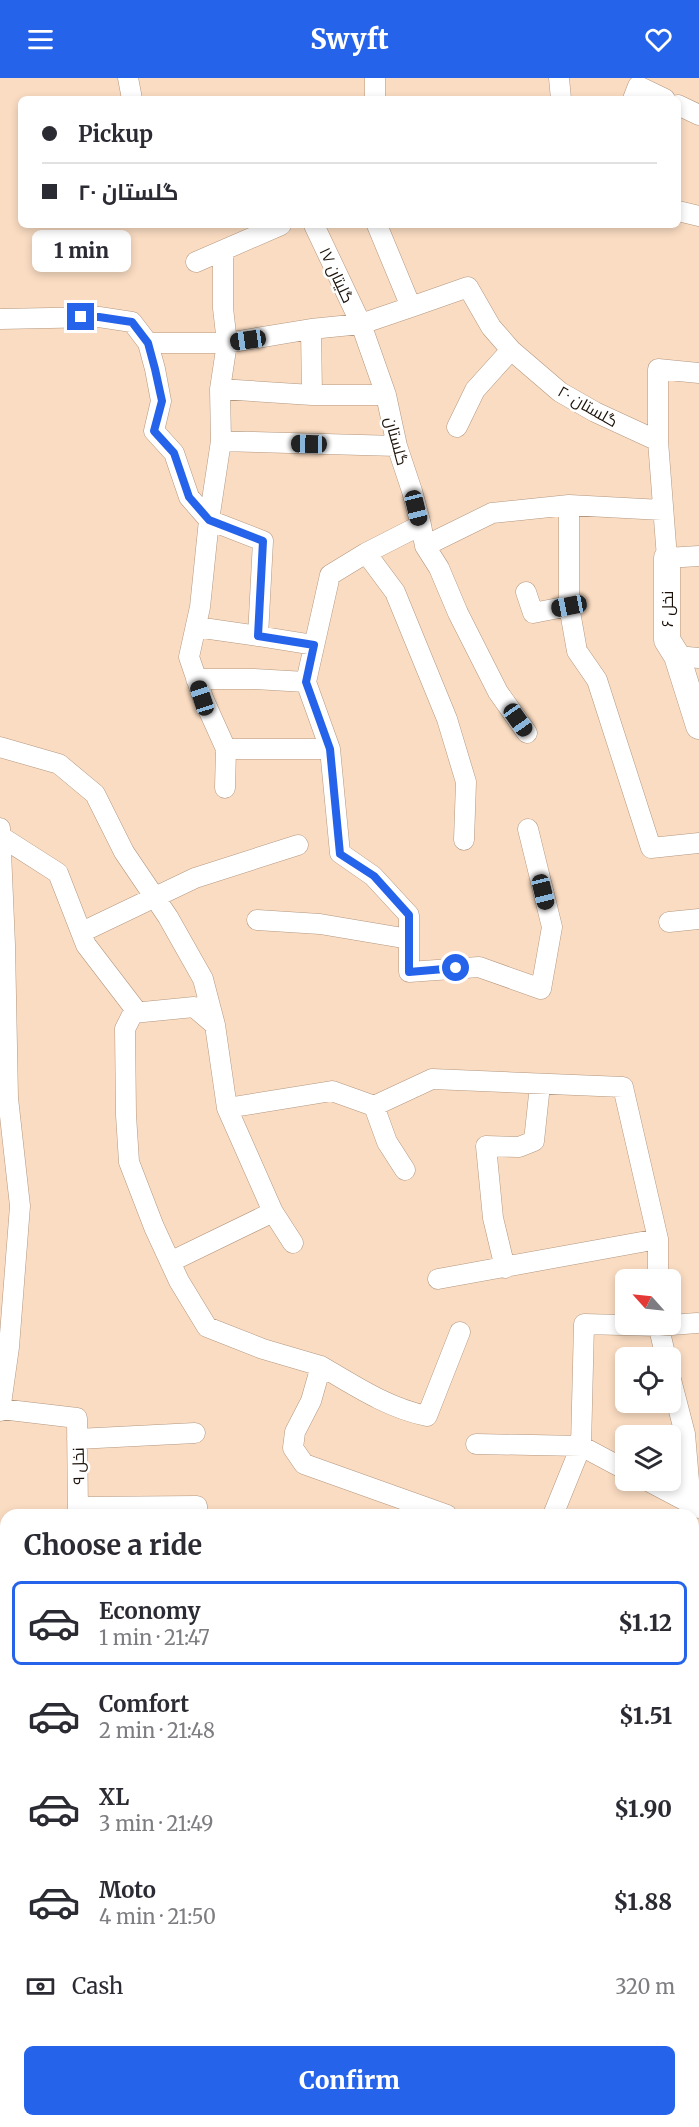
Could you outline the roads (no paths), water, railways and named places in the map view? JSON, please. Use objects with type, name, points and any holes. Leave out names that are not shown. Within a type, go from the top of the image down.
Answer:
[{"type":"street","points":[[128,78],[131,96]]},
{"type":"street","points":[[375,78],[375,96]]},
{"type":"street","points":[[559,78],[562,96]]},
{"type":"street","points":[[634,96],[638,86],[659,96]]},
{"type":"street","points":[[681,106],[699,115]]},
{"type":"street","points":[[681,212],[699,216]]},
{"type":"street","points":[[196,262],[223,252],[268,228]]},
{"type":"street","name":"گلیتان ۱۷","points":[[315,228],[361,324]]},
{"type":"street","points":[[148,343],[227,343],[311,329],[361,324],[411,307],[378,228]]},
{"type":"street","points":[[223,252],[223,308],[227,343],[220,389],[221,441],[209,520],[200,607],[189,657],[202,698],[226,748],[225,788]]},
{"type":"street","name":"گلستان ۲۰","points":[[411,307],[468,287],[491,327],[511,350],[560,392],[595,412],[658,441]]},
{"type":"street","points":[[0,319],[99,317],[132,322],[148,343],[162,401],[154,431],[174,453],[189,497],[209,520],[263,541],[258,636]]},
{"type":"street","name":"گلستان","points":[[361,324],[386,395],[397,446],[412,491],[425,546]]},
{"type":"street","points":[[311,329],[312,394]]},
{"type":"street","points":[[458,427],[475,390],[511,350]]},
{"type":"street","points":[[699,373],[658,369],[658,441],[667,558],[699,556]]},
{"type":"street","points":[[220,389],[386,395]]},
{"type":"street","points":[[221,441],[397,446]]},
{"type":"street","points":[[527,733],[498,692],[458,613],[440,568],[425,546],[492,513],[569,506],[662,510]]},
{"type":"street","points":[[569,506],[569,606],[577,651],[597,680],[651,848],[699,843]]},
{"type":"street","points":[[421,525],[366,553],[330,575],[306,682],[330,749],[340,854],[374,876],[409,915],[409,972],[479,967],[541,989],[552,927],[528,830]]},
{"type":"street","points":[[366,553],[395,592],[447,719],[466,782],[464,840]]},
{"type":"street","name":"نخل ۶","points":[[667,558],[667,640],[688,657],[699,726]]},
{"type":"street","points":[[526,592],[534,613],[569,606]]},
{"type":"street","points":[[196,627],[314,645]]},
{"type":"street","points":[[196,679],[306,682]]},
{"type":"street","points":[[0,747],[59,764],[95,794],[124,852],[168,917],[203,979],[215,1025],[227,1108],[273,1212],[293,1243]]},
{"type":"street","points":[[226,748],[330,749]]},
{"type":"street","points":[[0,828],[8,1098],[20,1206],[9,1347],[0,1410]]},
{"type":"street","points":[[0,836],[58,873],[87,945],[135,1008],[125,1029],[129,1162],[170,1262],[207,1327],[263,1349],[321,1366],[373,1396],[408,1412],[427,1416],[460,1332]]},
{"type":"street","points":[[82,932],[195,878],[297,845]]},
{"type":"street","points":[[669,922],[699,919]]},
{"type":"street","points":[[257,920],[320,924],[409,939]]},
{"type":"street","points":[[133,1013],[194,1007],[215,1025]]},
{"type":"street","points":[[227,1108],[332,1091],[374,1106],[432,1079],[540,1085],[623,1086],[658,1239],[658,1269]]},
{"type":"street","points":[[506,1268],[493,1218],[486,1146],[519,1147],[534,1141],[540,1085]]},
{"type":"street","points":[[374,1106],[387,1142],[405,1170]]},
{"type":"street","points":[[170,1262],[273,1212]]},
{"type":"street","points":[[438,1279],[658,1239]]},
{"type":"street","points":[[681,1324],[697,1323]]},
{"type":"street","points":[[555,1509],[581,1446],[584,1324],[615,1324]]},
{"type":"street","points":[[321,1366],[310,1401],[295,1432],[293,1448],[304,1464],[430,1509]]},
{"type":"street","points":[[666,1491],[695,1506],[692,1433],[681,1404]]},
{"type":"street","name":"نخل ۹","points":[[0,1410],[76,1418],[78,1509]]},
{"type":"street","points":[[77,1440],[195,1433]]},
{"type":"street","points":[[476,1444],[581,1446],[615,1464]]},
{"type":"street","points":[[126,1509],[197,1506],[197,1509]]}]
